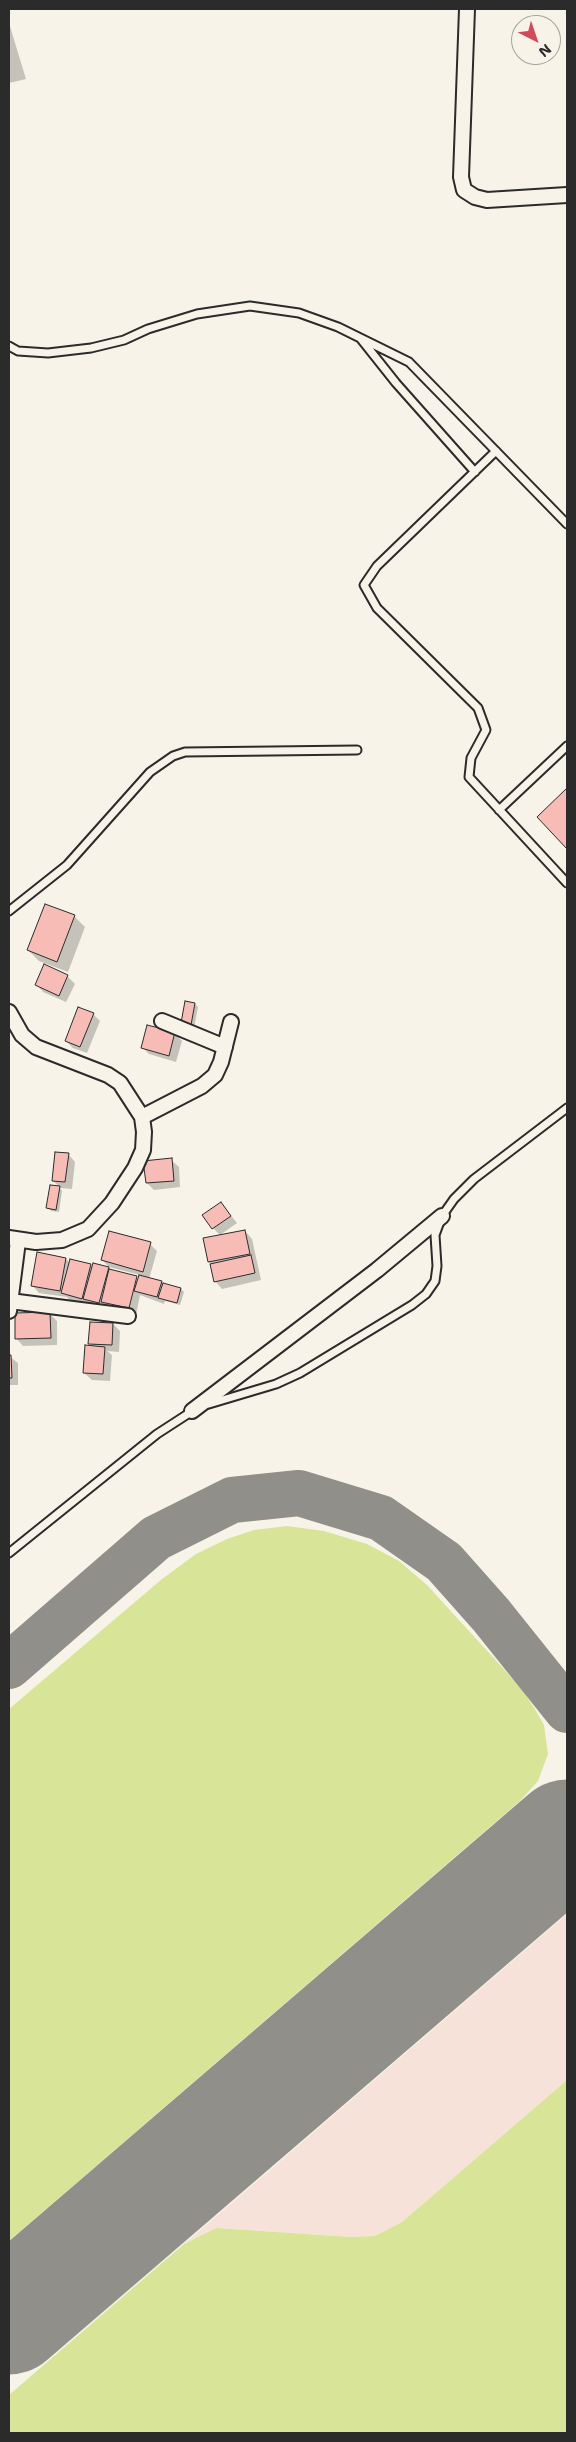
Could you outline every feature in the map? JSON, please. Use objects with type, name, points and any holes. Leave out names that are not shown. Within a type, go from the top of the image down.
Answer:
[{"type":"street","points":[[467,9],[460,177],[464,190],[475,197],[487,200],[567,195]]},
{"type":"street","points":[[9,1012],[22,1034],[36,1047],[108,1075],[120,1083],[142,1117],[144,1132],[143,1150],[124,1186],[98,1220],[88,1228],[62,1240],[36,1242],[13,1239],[9,1306],[128,1316]]},
{"type":"street","points":[[162,1021],[225,1047]]},
{"type":"street","points":[[142,1117],[202,1086],[215,1075],[231,1022]]},
{"type":"street","points":[[192,1411],[377,1270],[442,1216]]},
{"type":"lane","points":[[9,346],[18,351],[48,353],[91,348],[124,340],[197,314],[250,306],[299,313],[338,327],[409,362],[567,524]]},
{"type":"lane","points":[[359,337],[396,383],[475,472]]},
{"type":"lane","points":[[496,451],[377,566],[364,585],[377,608],[478,708],[486,730],[471,758],[469,777],[567,883]]},
{"type":"lane","points":[[500,810],[567,746]]},
{"type":"lane","points":[[9,911],[67,865],[150,772],[173,756],[185,752],[357,750]]},
{"type":"lane","points":[[9,1553],[157,1434],[192,1411],[214,1402],[276,1384],[300,1373],[419,1300],[435,1281],[437,1266],[434,1235],[442,1216],[454,1199],[474,1179],[567,1108]]},
{"type":"shaded area","points":[[567,1914],[567,2080],[402,2222],[375,2236],[351,2237],[216,2228],[184,2244]]},
{"type":"green space","points":[[287,1526],[324,1531],[367,1544],[399,1561],[427,1585],[522,1689],[544,1725],[548,1754],[538,1781],[520,1801],[9,2241],[9,1709],[162,1579],[196,1554],[227,1539],[254,1530]]},
{"type":"green space","points":[[567,2080],[567,2433],[9,2433],[9,2395],[184,2244],[216,2228],[351,2237],[375,2236],[402,2222]]},
{"type":"building","points":[[567,788],[567,849],[537,817]]},
{"type":"building","points":[[45,904],[75,915],[57,962],[27,950]]},
{"type":"building","points":[[44,964],[68,975],[59,996],[35,985]]},
{"type":"building","points":[[185,1001],[195,1003],[191,1025],[181,1023]]},
{"type":"building","points":[[78,1007],[94,1013],[80,1047],[65,1041]]},
{"type":"building","points":[[147,1025],[175,1032],[169,1056],[141,1048]]},
{"type":"building","points":[[55,1152],[69,1153],[65,1182],[52,1181]]},
{"type":"building","points":[[172,1158],[174,1181],[146,1183],[143,1161]]},
{"type":"building","points":[[50,1185],[60,1186],[56,1210],[46,1208]]},
{"type":"building","points":[[221,1202],[231,1216],[212,1229],[202,1215]]},
{"type":"building","points":[[245,1230],[250,1254],[208,1262],[203,1238]]},
{"type":"building","points":[[109,1231],[151,1242],[143,1272],[101,1260]]},
{"type":"building","points":[[37,1252],[66,1258],[60,1291],[31,1286]]},
{"type":"building","points":[[251,1255],[255,1273],[214,1282],[210,1264]]},
{"type":"building","points":[[70,1259],[91,1264],[82,1299],[61,1293]]},
{"type":"building","points":[[93,1263],[109,1267],[99,1303],[83,1299]]},
{"type":"building","points":[[109,1269],[137,1276],[129,1308],[101,1302]]},
{"type":"building","points":[[139,1275],[162,1281],[157,1297],[134,1291]]},
{"type":"building","points":[[163,1283],[181,1288],[177,1303],[158,1298]]},
{"type":"building","points":[[50,1312],[51,1338],[15,1339],[15,1313]]},
{"type":"building","points":[[90,1322],[113,1323],[112,1345],[88,1344]]},
{"type":"building","points":[[85,1345],[105,1347],[103,1374],[83,1373]]},
{"type":"building","points":[[9,1355],[11,1355],[12,1378],[9,1378]]},
{"type":"taxiway","points":[[9,1666],[156,1538],[232,1500],[299,1493],[381,1518],[444,1562],[491,1615],[567,1710]]},
{"type":"taxiway","points":[[524,1875],[557,1857],[567,1854]]},
{"type":"runway","points":[[9,2317],[567,1837]]}]
